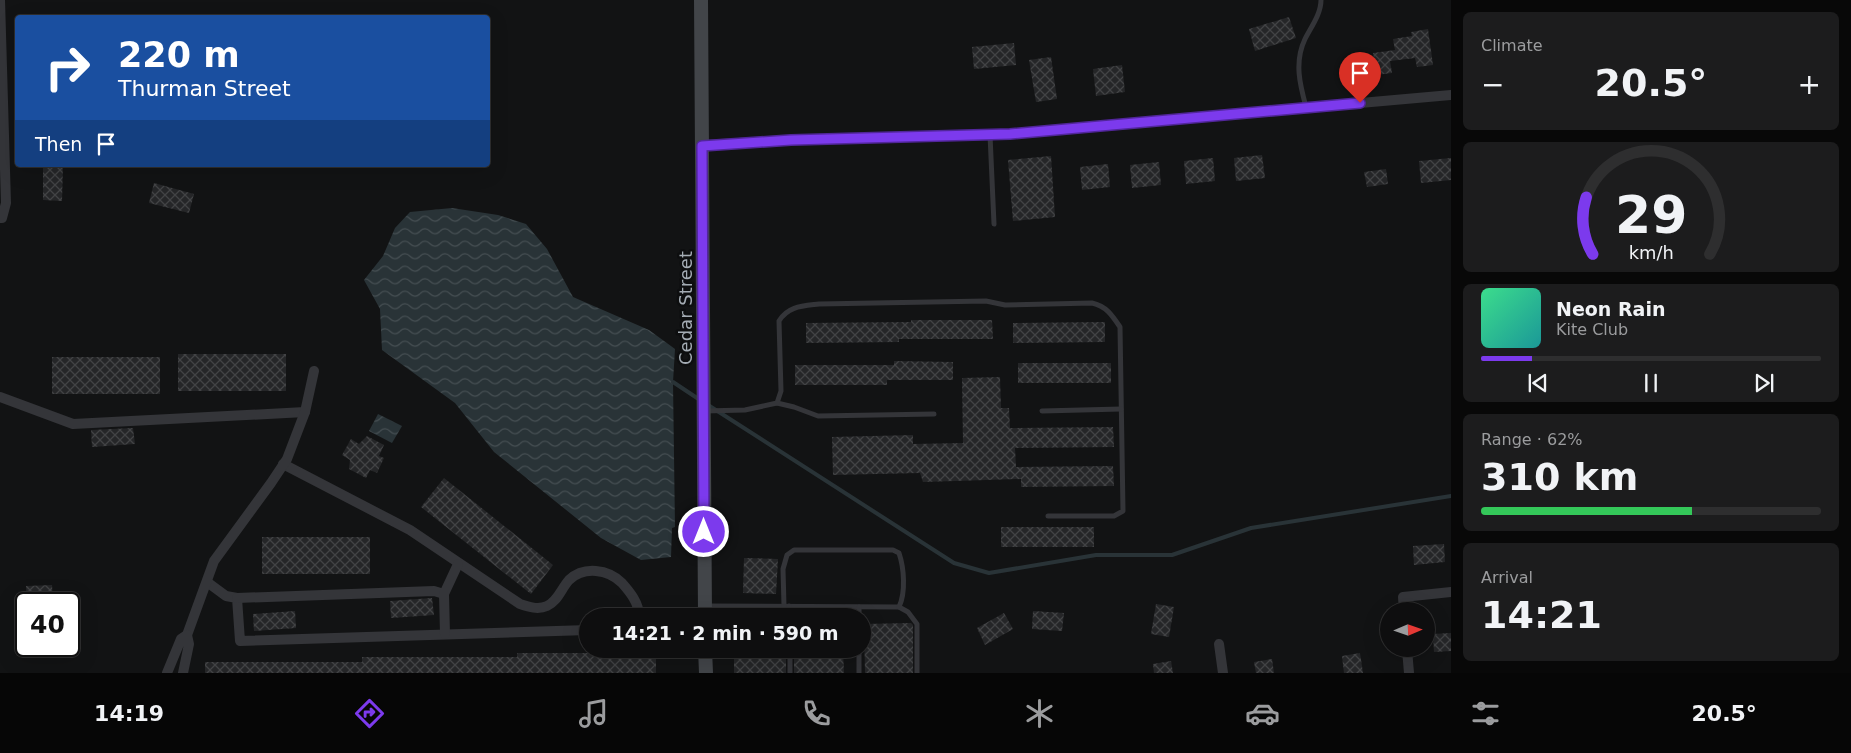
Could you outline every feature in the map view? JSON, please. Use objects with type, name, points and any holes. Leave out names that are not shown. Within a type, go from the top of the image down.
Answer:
[{"type":"street","points":[[0,0],[6,203],[2,218],[0,218]]},
{"type":"street","name":"Cedar Street","points":[[702,0],[705,608]]},
{"type":"street","points":[[702,146],[791,140],[990,135],[1451,95]]},
{"type":"street","points":[[186,671],[189,644],[187,636],[214,562],[283,464],[305,412],[314,371]]},
{"type":"street","points":[[0,397],[73,424],[305,412]]},
{"type":"street","points":[[283,464],[410,530],[520,604],[534,608],[545,607],[554,602],[570,579],[591,570],[603,571],[616,578],[628,590],[638,608]]},
{"type":"street","points":[[445,634],[444,594],[458,564]]},
{"type":"street","points":[[207,582],[226,596],[238,598],[434,590],[444,594]]},
{"type":"street","points":[[1403,602],[1403,597],[1451,592]]},
{"type":"street","points":[[238,598],[240,641],[579,630]]},
{"type":"street","points":[[167,673],[181,640],[187,636]]},
{"type":"street","points":[[1219,644],[1222,673]]},
{"type":"street","points":[[705,658],[706,673]]},
{"type":"street","points":[[1407,658],[1408,673]]},
{"type":"lane","points":[[1306,108],[1300,88],[1298,69],[1304,42],[1321,7],[1321,0]]},
{"type":"lane","points":[[990,135],[994,224]]},
{"type":"lane","points":[[777,403],[781,391],[780,321],[784,313],[796,307],[819,304],[986,300],[1005,305],[1092,303],[1102,305],[1120,326],[1123,511],[1114,516],[1048,516]]},
{"type":"lane","points":[[704,411],[745,410],[777,403],[794,406],[818,416],[934,414]]},
{"type":"lane","points":[[1042,412],[1121,409]]},
{"type":"lane","points":[[786,606],[784,569],[787,555],[794,550],[893,550],[899,553],[902,561],[902,600],[899,607]]},
{"type":"lane","points":[[754,608],[786,606],[899,607],[908,612],[917,624],[917,673]]},
{"type":"lane","points":[[790,658],[790,673]]},
{"type":"lane","points":[[859,658],[859,673]]},
{"type":"lane","points":[[171,662],[186,671]]},
{"type":"water","points":[[452,208],[498,215],[526,224],[547,249],[573,297],[649,330],[675,349],[673,382],[675,527],[672,528],[671,557],[641,560],[601,538],[494,452],[455,403],[382,350],[380,309],[364,280],[383,256],[395,228],[410,212]]},
{"type":"water","points":[[378,414],[402,426],[392,443],[369,431]]},
{"type":"building","points":[[1289,17],[1296,38],[1255,51],[1249,29]]},
{"type":"building","points":[[1428,29],[1433,65],[1417,67],[1415,58],[1390,61],[1392,73],[1376,75],[1373,53],[1395,50],[1393,39],[1412,36],[1411,32]]},
{"type":"building","points":[[1014,43],[1016,65],[974,69],[972,47]]},
{"type":"building","points":[[1051,57],[1057,99],[1036,102],[1029,60]]},
{"type":"building","points":[[1122,65],[1125,92],[1096,96],[1093,69]]},
{"type":"building","points":[[1262,155],[1265,178],[1236,181],[1234,158]]},
{"type":"building","points":[[1051,156],[1055,217],[1013,221],[1008,160]]},
{"type":"building","points":[[1213,158],[1215,181],[1186,184],[1184,161]]},
{"type":"building","points":[[1451,158],[1451,180],[1421,183],[1419,161]]},
{"type":"building","points":[[1159,162],[1161,185],[1132,188],[1130,165]]},
{"type":"building","points":[[1108,164],[1110,187],[1082,190],[1080,167]]},
{"type":"building","points":[[43,167],[63,167],[62,201],[43,200]]},
{"type":"building","points":[[1386,169],[1388,184],[1367,187],[1364,172]]},
{"type":"building","points":[[154,183],[194,194],[189,213],[149,203]]},
{"type":"building","points":[[911,320],[992,320],[993,339],[899,339],[899,342],[806,343],[806,323],[911,322]]},
{"type":"building","points":[[1105,322],[1105,342],[1013,343],[1013,323]]},
{"type":"building","points":[[178,354],[286,354],[286,391],[178,391]]},
{"type":"building","points":[[52,357],[160,357],[160,394],[52,394]]},
{"type":"building","points":[[894,361],[953,362],[953,380],[887,380],[887,385],[795,385],[795,365],[894,365]]},
{"type":"building","points":[[1018,363],[1111,363],[1111,383],[1018,383]]},
{"type":"building","points":[[1000,377],[1001,408],[1009,408],[1010,428],[1113,427],[1114,447],[1015,448],[1016,467],[1113,466],[1114,486],[1021,487],[1021,479],[923,482],[920,473],[833,475],[832,437],[913,435],[913,444],[963,443],[962,378]]},
{"type":"building","points":[[133,428],[135,444],[92,447],[91,430]]},
{"type":"building","points":[[367,436],[384,445],[379,456],[384,458],[377,473],[370,470],[366,478],[349,469],[350,460],[342,455],[351,439],[359,444]]},
{"type":"building","points":[[444,478],[553,565],[531,594],[421,507]]},
{"type":"building","points":[[1001,527],[1094,527],[1094,547],[1001,547]]},
{"type":"building","points":[[262,537],[370,537],[370,574],[262,574]]},
{"type":"building","points":[[1444,544],[1445,562],[1414,565],[1413,546]]},
{"type":"building","points":[[744,558],[778,559],[776,594],[743,593]]},
{"type":"building","points":[[52,585],[52,592],[26,592],[26,586]]},
{"type":"building","points":[[432,598],[434,615],[391,618],[390,601]]},
{"type":"building","points":[[1156,604],[1174,607],[1169,637],[1151,634]]},
{"type":"building","points":[[295,611],[296,628],[254,631],[253,614]]},
{"type":"building","points":[[1033,611],[1064,613],[1062,631],[1032,629]]},
{"type":"building","points":[[1004,613],[1013,629],[985,645],[977,628]]},
{"type":"building","points":[[911,623],[913,625],[913,673],[865,673],[865,658],[871,658],[871,624]]},
{"type":"building","points":[[1451,633],[1451,651],[1435,652],[1435,634]]},
{"type":"building","points":[[517,653],[579,653],[579,658],[656,658],[656,673],[205,673],[205,662],[362,662],[362,657],[517,657]]},
{"type":"building","points":[[1360,653],[1363,673],[1344,673],[1342,656]]},
{"type":"building","points":[[734,658],[786,658],[786,673],[734,673]]},
{"type":"building","points":[[794,658],[843,658],[844,673],[794,673]]},
{"type":"building","points":[[1272,659],[1274,673],[1256,673],[1254,662]]},
{"type":"building","points":[[1171,661],[1173,673],[1154,673],[1153,664]]},
{"type":"waterway","points":[[673,382],[700,400]]},
{"type":"waterway","points":[[708,405],[954,563],[989,573],[1096,555],[1172,555],[1251,528],[1451,496]]},
{"type":"route","points":[[704,532],[702,146],[791,140],[1010,134],[1360,103]]}]
